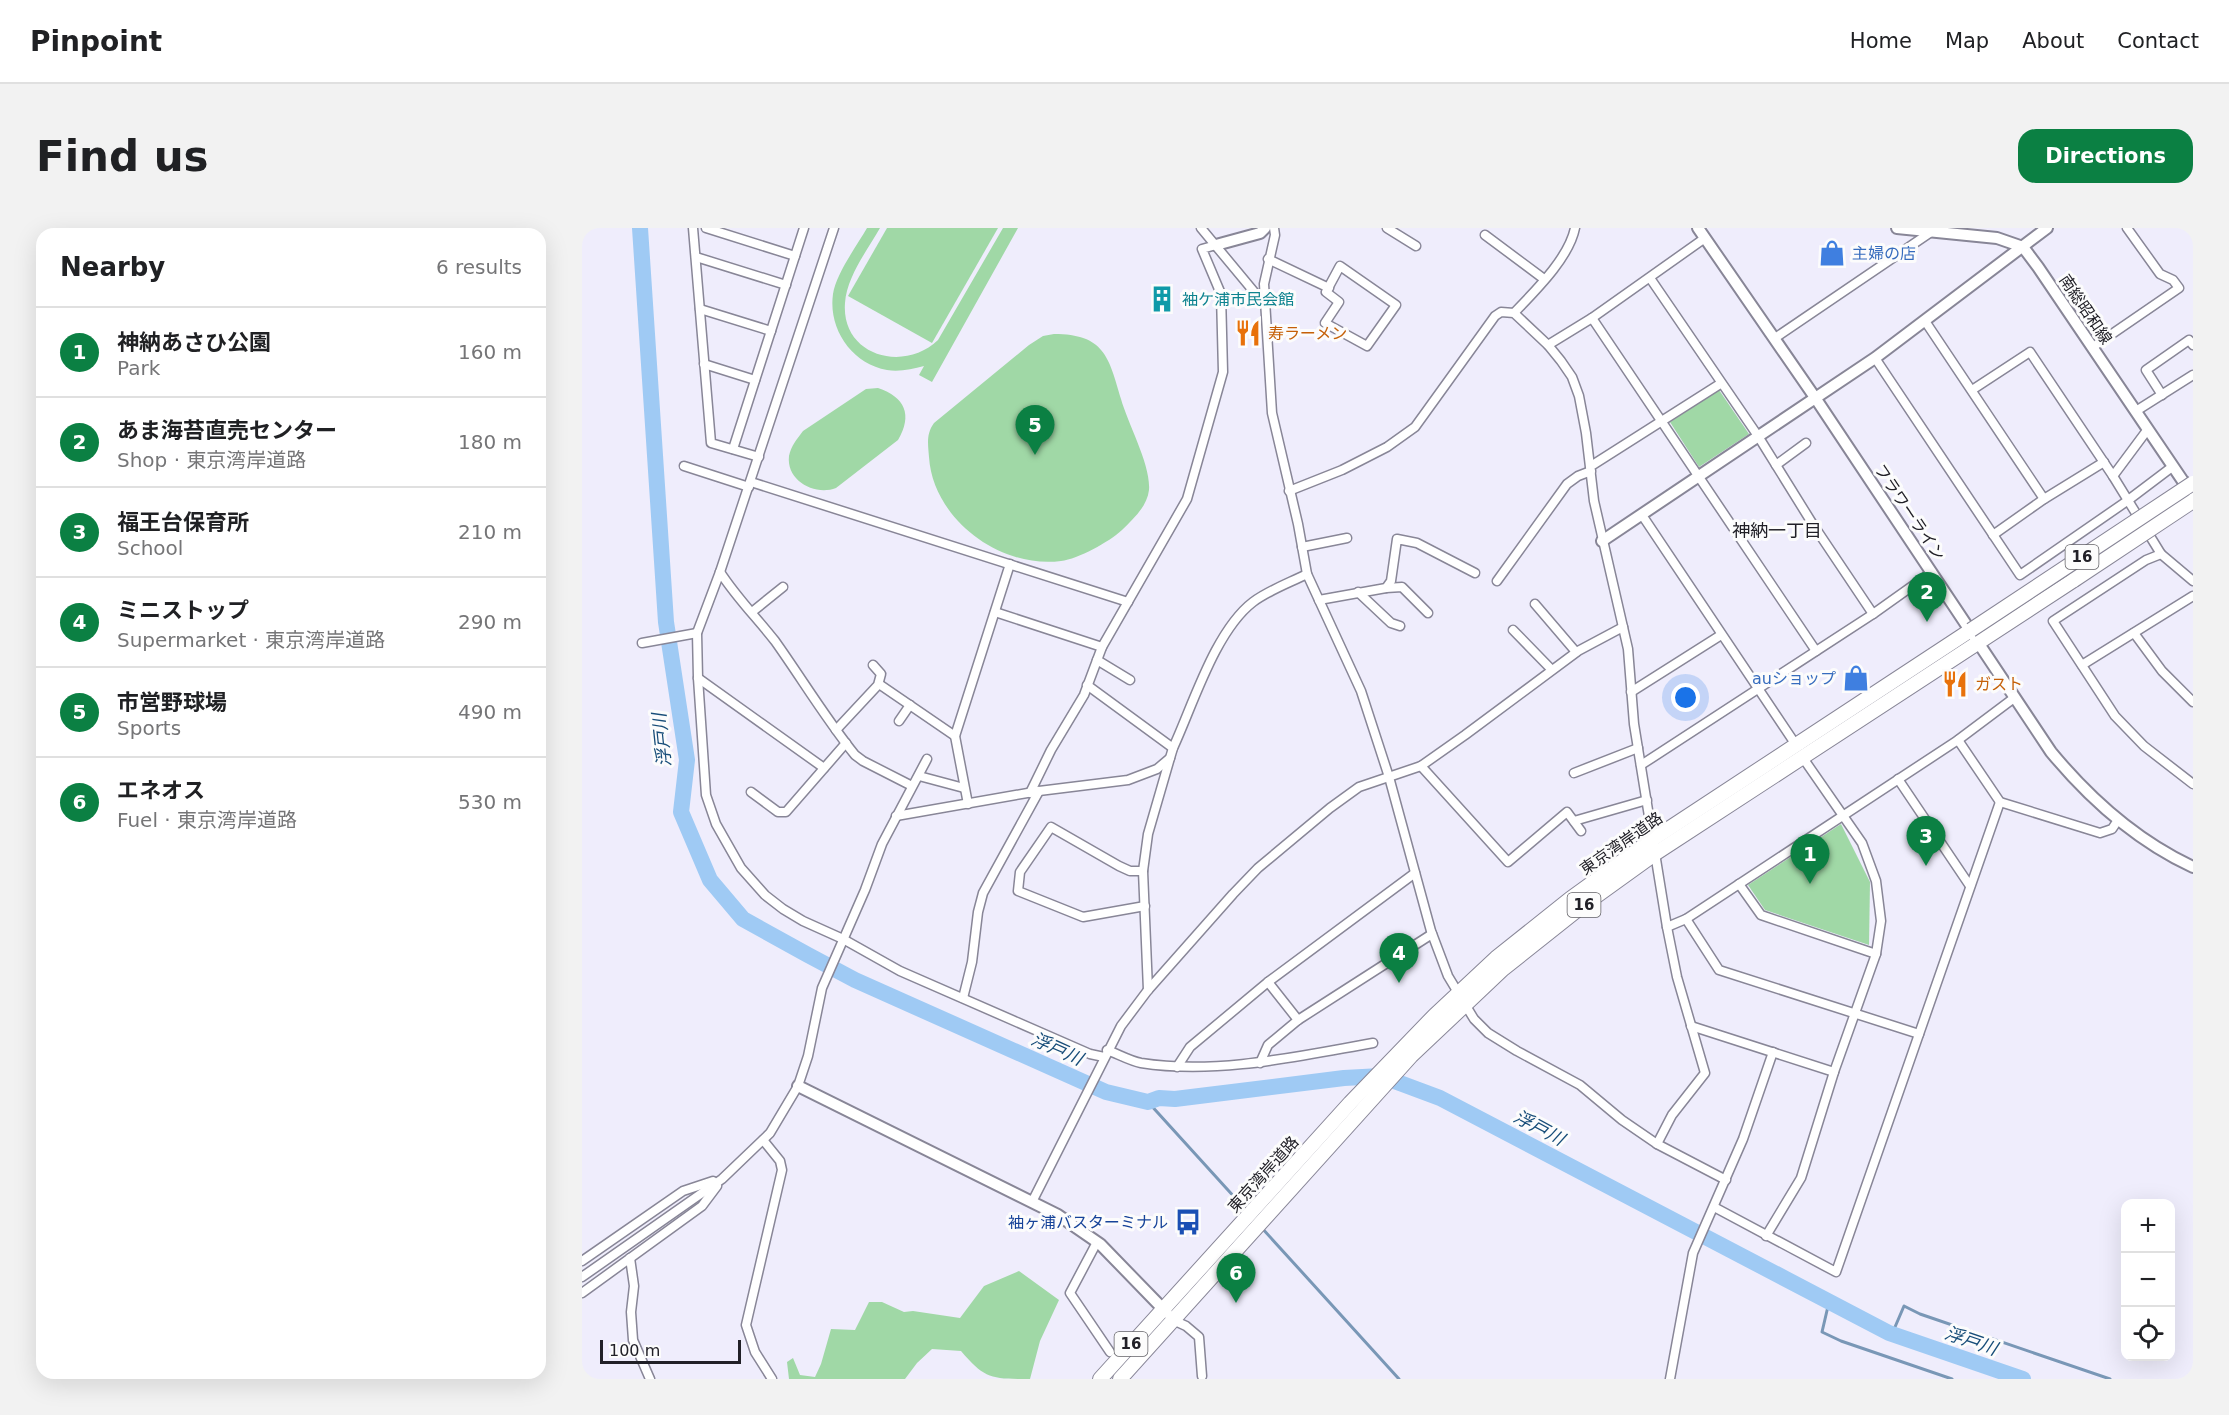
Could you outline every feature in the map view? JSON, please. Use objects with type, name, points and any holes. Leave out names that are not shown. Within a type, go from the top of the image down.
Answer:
[{"type":"highway","name":"東京湾岸道路","points":[[1120,1379],[1496,958],[1560,906],[1653,839],[2193,483]]},
{"type":"highway","name":"東京湾岸道路","points":[[1100,1379],[1350,1103],[1461,999],[1656,853],[2193,501]]},
{"type":"street","points":[[693,228],[711,443],[759,457]]},
{"type":"street","points":[[706,228],[795,256]]},
{"type":"street","points":[[733,449],[804,228]]},
{"type":"street","points":[[834,228],[750,485],[697,633],[706,795],[725,843],[741,868],[765,896],[803,921],[843,939],[900,971],[1090,1054],[1105,1053],[1139,1062],[1177,1066],[1260,1063],[1373,1043]]},
{"type":"street","points":[[1201,228],[1265,306]]},
{"type":"street","points":[[963,998],[972,962],[978,912],[983,893],[1034,792],[1051,750],[1076,711],[1102,647],[1187,499],[1222,372],[1221,294],[1202,249],[1260,233],[1265,228]]},
{"type":"street","points":[[1274,228],[1275,235],[1264,284],[1272,413],[1307,574],[1361,691],[1389,777],[1432,934],[1448,976],[1461,999],[1488,1032],[1517,1051],[1580,1084],[1622,1120],[1657,1144],[1726,1180]]},
{"type":"street","points":[[1387,228],[1416,246]]},
{"type":"street","points":[[1514,313],[1566,251],[1575,228]]},
{"type":"street","name":"フラワーライン","points":[[1698,228],[1816,399],[2050,752],[2118,820],[2149,843],[2193,867]]},
{"type":"street","points":[[1897,228],[1935,229],[1997,238],[2023,247]]},
{"type":"street","points":[[1602,542],[1875,358],[2047,228]]},
{"type":"street","points":[[2093,347],[2180,288],[2173,280],[2160,274],[2127,228]]},
{"type":"street","points":[[1775,338],[1935,229]]},
{"type":"street","points":[[1485,236],[1544,279]]},
{"type":"street","points":[[1548,345],[1592,318],[1705,238]]},
{"type":"street","name":"南総昭和線","points":[[2023,247],[2193,496]]},
{"type":"street","points":[[696,257],[786,285]]},
{"type":"street","points":[[1268,260],[1329,288]]},
{"type":"street","points":[[1340,266],[1396,305],[1367,346],[1325,323],[1339,302],[1326,292],[1329,288],[1340,266]]},
{"type":"street","points":[[1650,278],[1720,384],[1758,436],[1873,614]]},
{"type":"street","points":[[700,309],[771,331]]},
{"type":"street","points":[[1289,491],[1342,470],[1400,440],[1415,428],[1443,386],[1495,316],[1501,312],[1514,313],[1548,345],[1567,368],[1579,396],[1594,501],[1631,668],[1631,692],[1638,748],[1667,927],[1677,977],[1705,1073],[1672,1115],[1657,1144]]},
{"type":"street","points":[[1592,318],[1816,651]]},
{"type":"street","points":[[1925,321],[2044,500]]},
{"type":"street","points":[[2162,395],[2146,370],[2190,340],[2193,345]]},
{"type":"street","points":[[1972,390],[2030,352],[2104,462],[2161,554],[2193,581]]},
{"type":"street","points":[[1875,358],[2020,575],[2172,467]]},
{"type":"street","points":[[704,364],[755,380]]},
{"type":"street","points":[[2136,411],[2193,375]]},
{"type":"street","points":[[1497,580],[1567,484],[1720,384]]},
{"type":"street","points":[[2113,476],[2148,429]]},
{"type":"street","points":[[1776,465],[1806,443]]},
{"type":"street","points":[[1993,534],[2104,462]]},
{"type":"street","points":[[684,466],[1128,602]]},
{"type":"street","points":[[1642,515],[1757,690],[1796,745]]},
{"type":"street","points":[[1302,546],[1347,538]]},
{"type":"street","points":[[1386,588],[1391,581],[1397,539],[1417,543],[1475,573]]},
{"type":"street","points":[[2161,554],[2146,560],[2053,621],[2115,716],[2144,746],[2193,784]]},
{"type":"street","points":[[968,804],[955,736],[1010,564]]},
{"type":"street","points":[[720,572],[752,612],[846,743],[863,761],[912,786]]},
{"type":"street","points":[[1641,765],[1873,614],[1932,572]]},
{"type":"street","points":[[1148,990],[1143,871],[1148,834],[1173,748],[1217,647],[1225,634],[1251,604],[1307,574]]},
{"type":"street","points":[[752,612],[783,587]]},
{"type":"street","points":[[1319,600],[1358,592],[1402,587],[1428,614]]},
{"type":"street","points":[[1358,592],[1391,623],[1400,626]]},
{"type":"street","points":[[2082,665],[2193,596]]},
{"type":"street","points":[[1535,603],[1576,652]]},
{"type":"street","points":[[994,612],[1102,647]]},
{"type":"street","points":[[1032,1202],[1105,1053],[1121,1026],[1148,990],[1258,868],[1359,787],[1421,766],[1466,735],[1551,669],[1576,652],[1623,627]]},
{"type":"street","points":[[1513,630],[1551,669]]},
{"type":"street","points":[[642,643],[697,633]]},
{"type":"street","points":[[2134,633],[2162,671],[2193,702]]},
{"type":"street","points":[[1631,692],[1721,635]]},
{"type":"street","points":[[1096,660],[1130,680]]},
{"type":"street","points":[[836,730],[879,684],[880,674],[873,665]]},
{"type":"street","points":[[698,678],[824,768]]},
{"type":"street","points":[[879,684],[955,736]]},
{"type":"street","points":[[1087,685],[1173,748]]},
{"type":"street","points":[[1667,927],[1686,919],[1958,740],[2014,698]]},
{"type":"street","points":[[899,722],[910,705]]},
{"type":"street","points":[[1958,740],[2000,801],[2100,833],[2112,829],[2118,820]]},
{"type":"street","points":[[751,792],[778,812],[786,812],[846,743]]},
{"type":"street","points":[[1574,773],[1638,748]]},
{"type":"street","points":[[897,816],[1034,792],[1128,780],[1157,769],[1170,758]]},
{"type":"street","points":[[1766,1236],[1801,1178],[1834,1072],[1876,954],[1881,921],[1876,881],[1862,843],[1803,758]]},
{"type":"street","points":[[582,1277],[722,1179],[763,1140],[785,1111],[798,1086],[808,1056],[822,988],[866,890],[882,844],[927,759]]},
{"type":"street","points":[[1421,766],[1508,862],[1567,812],[1581,831]]},
{"type":"street","points":[[919,776],[964,788]]},
{"type":"street","points":[[1898,779],[1970,886]]},
{"type":"street","points":[[1574,821],[1647,800]]},
{"type":"street","points":[[1712,1210],[1836,1272],[2000,801]]},
{"type":"street","points":[[1143,871],[1130,871],[1119,866],[1051,827],[1020,872],[1018,891],[1083,917],[1145,906]]},
{"type":"street","points":[[1177,1066],[1190,1047],[1268,982],[1415,873]]},
{"type":"street","points":[[1739,884],[1761,915],[1876,954]]},
{"type":"street","points":[[1686,919],[1719,970],[1856,1012],[1918,1034]]},
{"type":"street","points":[[1260,1063],[1268,1045],[1298,1020],[1432,934]]},
{"type":"street","points":[[1268,982],[1298,1020]]},
{"type":"street","points":[[1691,1026],[1834,1072]]},
{"type":"street","points":[[1670,1379],[1693,1253],[1743,1139],[1773,1052]]},
{"type":"street","points":[[798,1086],[1058,1215],[1097,1242],[1173,1320],[1186,1326],[1199,1337],[1202,1377]]},
{"type":"street","points":[[763,1140],[780,1161],[782,1170],[746,1325],[755,1352],[772,1379]]},
{"type":"street","points":[[582,1293],[702,1206],[722,1179]]},
{"type":"street","points":[[582,1261],[683,1191],[722,1179]]},
{"type":"street","points":[[1097,1242],[1070,1293],[1110,1352]]},
{"type":"street","points":[[630,1258],[634,1286],[631,1312],[633,1340],[650,1379]]},
{"type":"green space","points":[[867,228],[880,228],[849,283],[845,303],[846,321],[853,336],[864,347],[877,354],[893,357],[909,356],[924,350],[938,340],[1003,228],[1018,228],[932,382],[919,375],[924,366],[892,371],[863,361],[853,353],[839,332],[832,307],[835,286],[842,269]]},
{"type":"green space","points":[[887,228],[998,228],[932,343],[848,296]]},
{"type":"green space","points":[[1054,334],[1084,338],[1094,343],[1108,360],[1143,457],[1149,490],[1139,512],[1109,540],[1068,560],[1038,561],[1015,557],[993,548],[956,519],[943,501],[933,480],[928,439],[934,423],[1029,345],[1043,336]]},
{"type":"green space","points":[[878,388],[895,396],[904,408],[905,423],[898,440],[836,488],[819,490],[797,479],[789,465],[789,456],[803,431],[866,389]]},
{"type":"green space","points":[[1719,390],[1749,434],[1699,467],[1670,422]]},
{"type":"green space","points":[[1841,824],[1870,882],[1869,945],[1765,910],[1748,885]]},
{"type":"green space","points":[[1019,1271],[1059,1300],[1040,1341],[1030,1379],[990,1376],[976,1367],[961,1351],[932,1349],[905,1379],[789,1379],[787,1362],[793,1358],[800,1375],[815,1377],[831,1329],[855,1330],[869,1302],[882,1302],[904,1312],[913,1311],[960,1318],[984,1286]]},
{"type":"waterway","name":"浮戸川","points":[[640,228],[666,622],[687,760],[681,812],[710,880],[743,919],[855,980],[1106,1092],[1148,1102],[1159,1098],[1175,1099],[1344,1078],[1381,1076],[1440,1098],[1889,1333],[2023,1379]]},
{"type":"waterway","points":[[1148,1102],[1247,1211]]},
{"type":"waterway","points":[[1261,1227],[1399,1379]]},
{"type":"waterway","points":[[1829,1302],[1822,1332],[1841,1341],[1952,1379]]},
{"type":"waterway","points":[[1892,1334],[1904,1306],[1920,1314],[2110,1379]]},
{"type":"place","name":"主婦の店","points":[[1832,253]]},
{"type":"place","name":"袖ケ浦市民会館","points":[[1162,299]]},
{"type":"place","name":"寿ラーメン","points":[[1248,333]]},
{"type":"place","name":"市営野球場","points":[[1035,455]]},
{"type":"place","name":"あま海苔直売センター","points":[[1927,622]]},
{"type":"place","name":"auショップ","points":[[1856,678]]},
{"type":"place","name":"ガスト","points":[[1955,684]]},
{"type":"place","name":"福王台保育所","points":[[1926,866]]},
{"type":"place","name":"神納あさひ公園","points":[[1810,884]]},
{"type":"place","name":"ミニストップ","points":[[1399,983]]},
{"type":"place","name":"袖ヶ浦バスターミナル","points":[[1188,1222]]},
{"type":"place","name":"エネオス","points":[[1236,1303]]},
{"type":"district","name":"神納一丁目","points":[[1777,531]]}]
